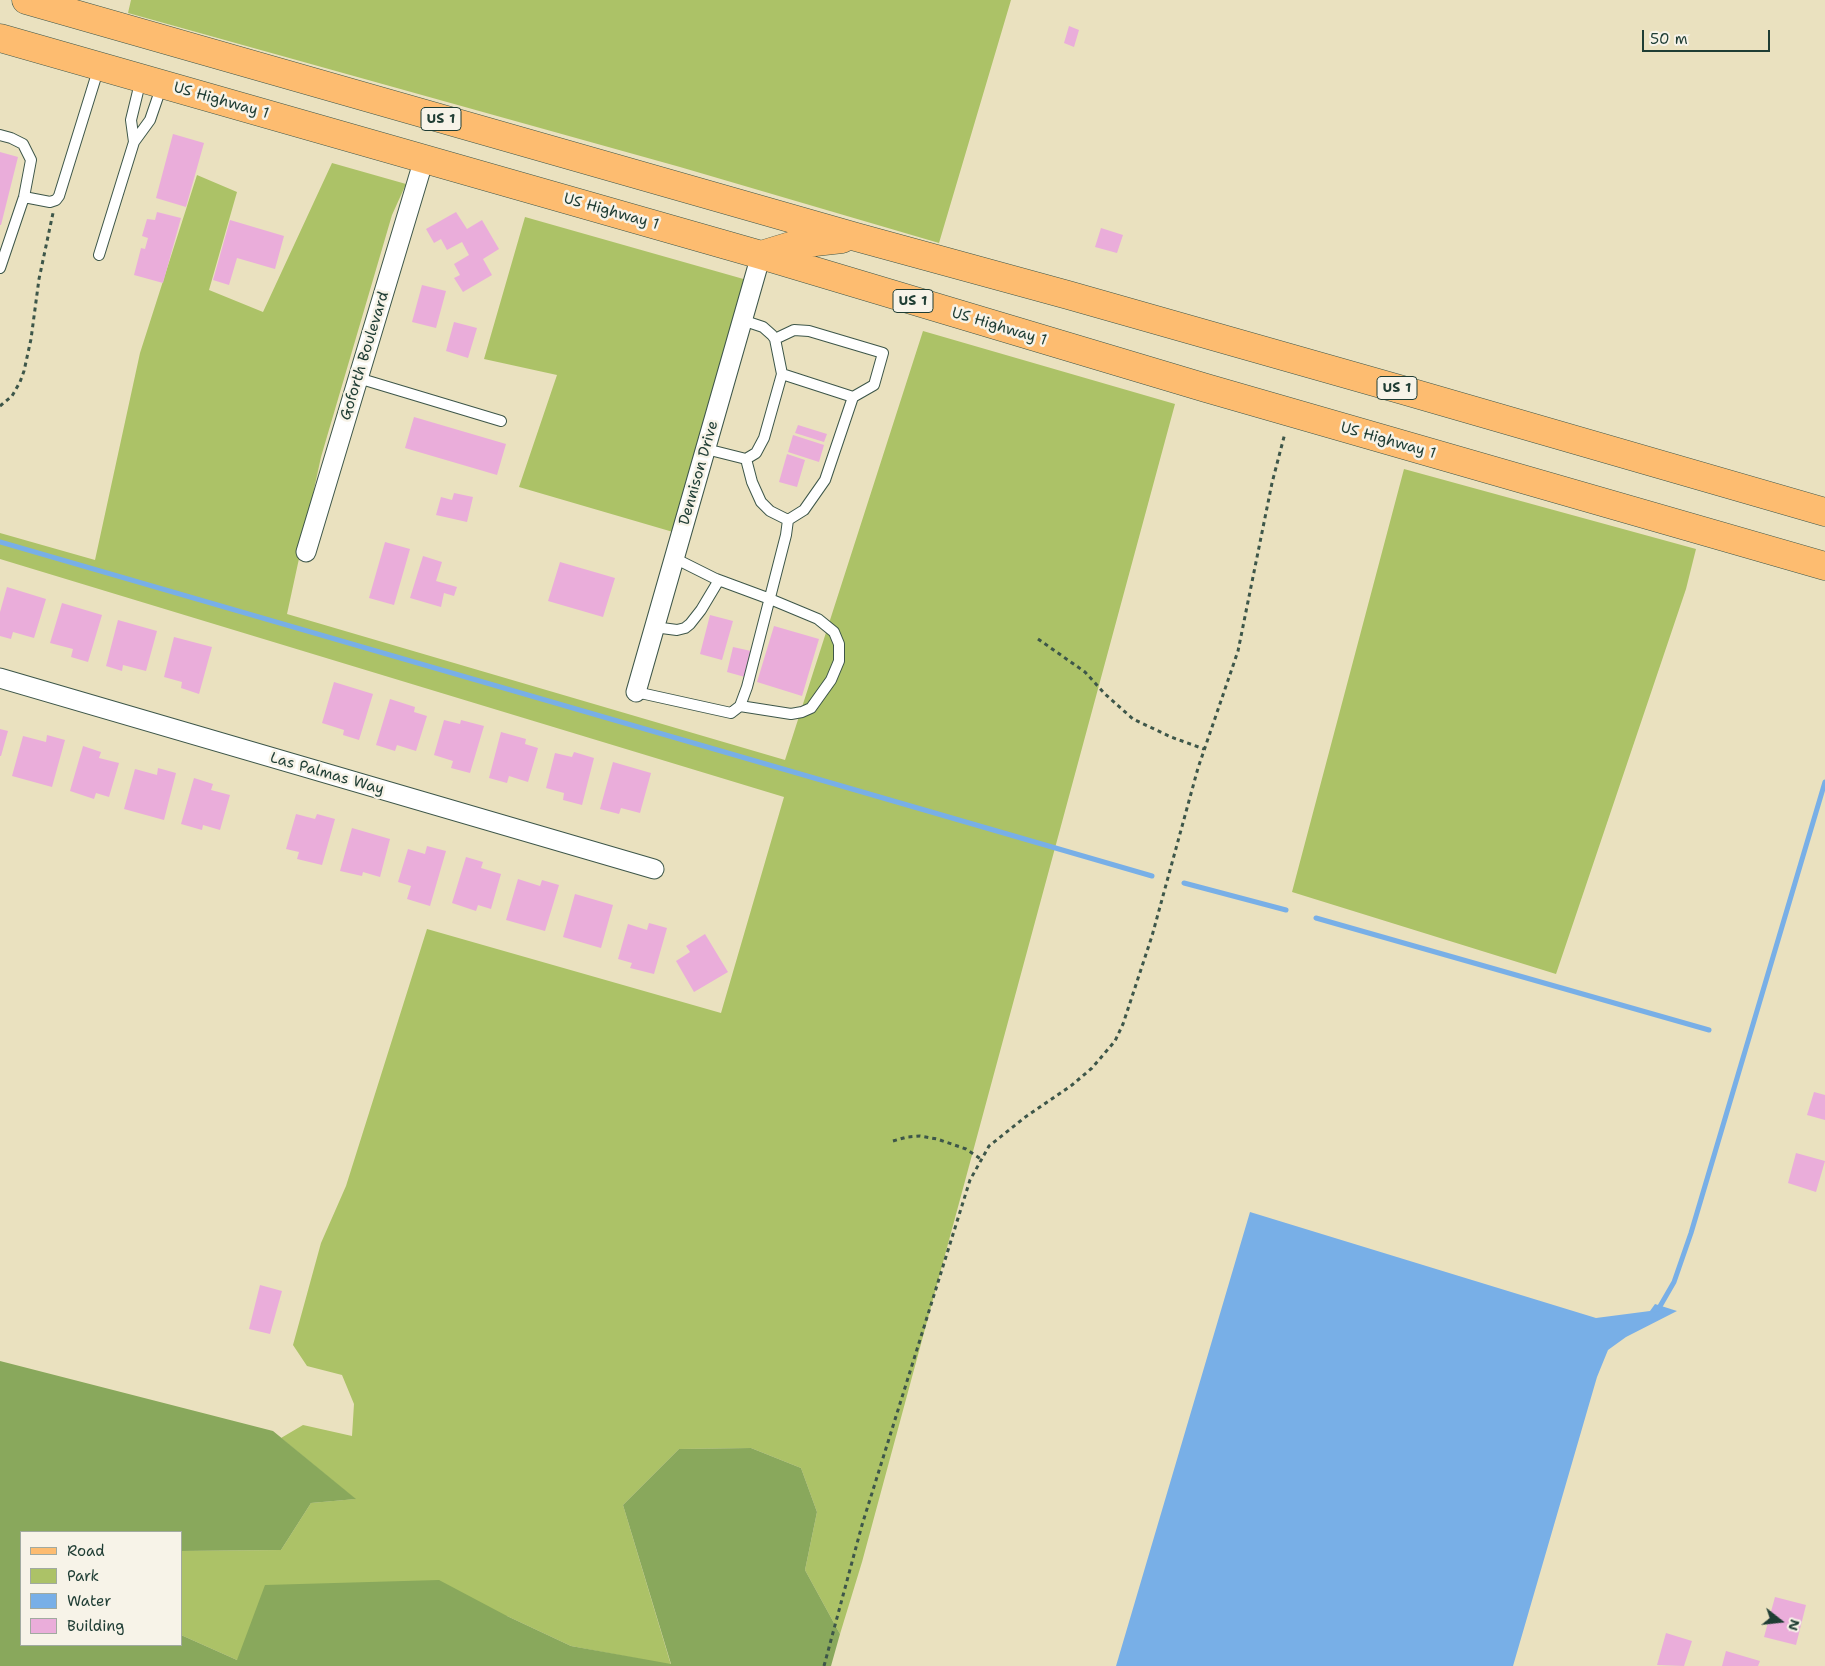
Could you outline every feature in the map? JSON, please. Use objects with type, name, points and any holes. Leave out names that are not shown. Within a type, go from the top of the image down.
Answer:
[{"type":"main road","name":"US 1","points":[[26,0],[856,237],[1322,367],[1825,512]]},
{"type":"main road","name":"US Highway 1","points":[[0,38],[762,255],[977,321],[1290,413],[1825,566]]},
{"type":"main road","points":[[762,255],[796,244],[856,237]]},
{"type":"street","name":"Goforth Boulevard","points":[[306,552],[424,159]]},
{"type":"street","name":"Dennison Drive","points":[[636,692],[762,255]]},
{"type":"street","name":"Las Palmas Way","points":[[0,678],[654,869]]},
{"type":"lane","points":[[24,197],[50,202],[56,200],[63,190],[100,66]]},
{"type":"lane","points":[[134,142],[131,120],[152,81]]},
{"type":"lane","points":[[99,255],[134,142],[150,120],[152,81]]},
{"type":"lane","points":[[0,136],[19,141],[30,155],[30,167],[24,197],[0,268]]},
{"type":"lane","points":[[706,449],[746,459],[756,452],[764,438],[782,374],[775,339],[763,327],[742,320]]},
{"type":"lane","points":[[636,692],[731,713],[740,706],[747,687],[770,599],[788,520],[804,510],[825,480],[853,397],[874,384],[883,353],[809,331],[794,330],[775,339]]},
{"type":"lane","points":[[782,374],[853,397]]},
{"type":"lane","points":[[358,378],[501,421]]},
{"type":"lane","points":[[746,459],[752,482],[761,502],[770,511],[788,520]]},
{"type":"lane","points":[[674,558],[719,580],[818,619],[834,632],[839,644],[839,661],[831,680],[811,708],[791,714],[740,706]]},
{"type":"lane","points":[[654,627],[677,630],[690,624],[719,580]]},
{"type":"path","points":[[0,406],[12,396],[24,370],[32,339],[45,247],[56,200]]},
{"type":"path","points":[[824,1666],[862,1525],[970,1180],[989,1146],[1092,1068],[1115,1041],[1123,1024],[1140,978],[1204,749],[1238,651],[1272,483],[1290,413]]},
{"type":"path","points":[[1038,640],[1086,672],[1105,694],[1133,719],[1171,737],[1204,749]]},
{"type":"path","points":[[893,1141],[920,1136],[966,1149],[981,1159]]},
{"type":"green space","points":[[131,0],[1011,0],[939,243],[680,167],[128,13]]},
{"type":"green space","points":[[332,163],[406,184],[392,215],[321,457],[287,614],[785,760],[923,331],[1175,404],[862,1562],[840,1634],[805,1570],[817,1512],[801,1468],[751,1448],[679,1449],[623,1505],[671,1665],[571,1646],[507,1616],[237,1660],[182,1635],[182,1551],[281,1550],[311,1503],[355,1499],[281,1438],[303,1425],[352,1436],[354,1404],[342,1375],[307,1366],[293,1345],[321,1243],[346,1186],[427,929],[721,1013],[784,797],[0,559],[0,533],[95,560],[140,353],[197,175],[237,192],[209,290],[263,312]]},
{"type":"green space","points":[[525,217],[747,280],[673,532],[519,487],[557,375],[484,359]]},
{"type":"green space","points":[[1404,469],[1696,549],[1686,589],[1556,974],[1292,892]]},
{"type":"green space","points":[[0,1361],[273,1431],[356,1499],[311,1503],[281,1550],[182,1551],[182,1531],[20,1531],[20,1646],[182,1646],[182,1635],[237,1660],[265,1585],[439,1580],[507,1616],[571,1646],[671,1664],[623,1505],[679,1449],[751,1448],[801,1468],[817,1512],[805,1570],[840,1634],[831,1666],[0,1666]]},
{"type":"water","points":[[1250,1212],[1596,1318],[1650,1311],[1655,1304],[1677,1311],[1626,1337],[1608,1350],[1597,1377],[1513,1666],[1116,1666]]},
{"type":"building","points":[[1069,26],[1079,30],[1074,47],[1064,43]]},
{"type":"building","points":[[173,134],[204,143],[186,207],[156,198]]},
{"type":"building","points":[[0,152],[18,157],[1,225],[0,225]]},
{"type":"building","points":[[157,212],[181,218],[163,283],[134,275],[141,248],[145,249],[148,238],[142,236],[147,219],[155,220]]},
{"type":"building","points":[[456,212],[467,229],[482,220],[499,249],[483,259],[492,275],[463,292],[454,278],[460,275],[454,264],[469,255],[462,242],[447,250],[441,239],[434,243],[426,229]]},
{"type":"building","points":[[230,220],[284,236],[275,269],[237,258],[229,285],[213,280]]},
{"type":"building","points":[[1101,228],[1123,235],[1117,253],[1095,247]]},
{"type":"building","points":[[422,285],[446,291],[436,328],[412,322]]},
{"type":"building","points":[[454,322],[477,328],[468,358],[446,351]]},
{"type":"building","points":[[414,417],[506,444],[497,475],[405,448]]},
{"type":"building","points":[[798,425],[827,434],[824,442],[795,433]]},
{"type":"building","points":[[793,435],[824,445],[819,462],[788,452]]},
{"type":"building","points":[[787,454],[805,460],[797,487],[779,482]]},
{"type":"building","points":[[454,493],[473,497],[467,522],[436,515],[441,497],[452,500]]},
{"type":"building","points":[[385,542],[410,549],[394,605],[369,598]]},
{"type":"building","points":[[423,556],[442,562],[436,581],[457,587],[454,596],[444,593],[441,607],[410,598]]},
{"type":"building","points":[[560,562],[615,578],[603,617],[548,601]]},
{"type":"building","points":[[7,587],[46,599],[34,638],[13,632],[11,639],[0,636],[0,612]]},
{"type":"building","points":[[62,603],[102,615],[88,662],[71,657],[73,649],[50,643]]},
{"type":"building","points":[[710,615],[733,621],[722,660],[700,654]]},
{"type":"building","points":[[118,620],[157,631],[146,671],[123,665],[122,671],[106,666]]},
{"type":"building","points":[[774,626],[819,639],[802,696],[757,682]]},
{"type":"building","points":[[174,637],[212,647],[199,694],[181,688],[182,682],[164,677]]},
{"type":"building","points":[[733,647],[751,651],[745,677],[727,672]]},
{"type":"building","points":[[334,682],[373,694],[359,740],[343,735],[344,730],[322,723]]},
{"type":"building","points":[[390,699],[415,707],[414,712],[427,716],[416,751],[397,745],[395,751],[376,745]]},
{"type":"building","points":[[444,720],[460,724],[461,720],[484,726],[470,773],[451,768],[453,761],[434,755]]},
{"type":"building","points":[[0,729],[8,731],[1,756],[0,756]]},
{"type":"building","points":[[501,732],[526,739],[525,744],[538,748],[528,782],[509,776],[507,783],[489,778]]},
{"type":"building","points":[[47,735],[65,740],[52,787],[12,776],[23,736],[46,742]]},
{"type":"building","points":[[83,746],[101,752],[99,758],[119,763],[109,797],[96,793],[94,799],[70,791]]},
{"type":"building","points":[[574,752],[594,758],[582,805],[563,800],[564,793],[546,788],[555,753],[572,757]]},
{"type":"building","points":[[613,762],[651,773],[640,813],[621,808],[619,814],[600,809]]},
{"type":"building","points":[[158,768],[176,773],[164,820],[124,809],[135,769],[157,775]]},
{"type":"building","points":[[194,778],[213,784],[211,790],[230,795],[220,830],[203,825],[202,830],[181,824]]},
{"type":"building","points":[[296,814],[315,819],[317,814],[335,819],[322,865],[297,859],[299,852],[286,849]]},
{"type":"building","points":[[352,828],[390,839],[380,877],[363,872],[362,876],[340,871]]},
{"type":"building","points":[[427,846],[446,851],[430,906],[407,899],[411,886],[398,882],[408,849],[425,854]]},
{"type":"building","points":[[466,857],[483,862],[481,868],[501,874],[491,909],[478,905],[476,911],[452,903]]},
{"type":"building","points":[[518,879],[540,886],[542,880],[559,885],[545,931],[506,920]]},
{"type":"building","points":[[575,894],[613,905],[601,948],[563,937]]},
{"type":"building","points":[[649,923],[667,928],[654,974],[630,968],[632,963],[618,959],[628,924],[647,930]]},
{"type":"building","points":[[705,934],[728,972],[694,992],[676,961],[690,952],[686,946]]},
{"type":"building","points":[[1814,1092],[1825,1095],[1825,1120],[1807,1115]]},
{"type":"building","points":[[1796,1153],[1825,1161],[1816,1192],[1788,1183]]},
{"type":"building","points":[[260,1285],[282,1291],[270,1334],[249,1329]]},
{"type":"building","points":[[1775,1597],[1806,1605],[1796,1645],[1764,1637]]},
{"type":"building","points":[[1666,1633],[1692,1641],[1684,1666],[1657,1665]]},
{"type":"building","points":[[1726,1651],[1760,1661],[1758,1666],[1722,1666]]},
{"type":"waterway","points":[[0,542],[1152,876]]},
{"type":"waterway","points":[[1655,1310],[1659,1308],[1674,1282],[1691,1233],[1825,782]]},
{"type":"waterway","points":[[1184,883],[1286,910]]},
{"type":"waterway","points":[[1316,918],[1709,1030]]}]
